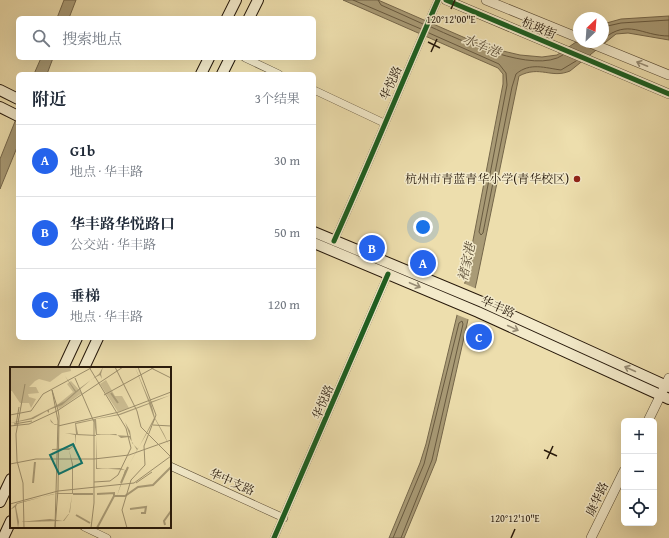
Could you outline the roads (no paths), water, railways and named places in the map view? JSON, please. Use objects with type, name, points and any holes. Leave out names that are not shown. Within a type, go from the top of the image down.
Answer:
[{"type":"main road","points":[[228,16],[236,0]]},
{"type":"main road","points":[[250,16],[258,0]]},
{"type":"main road","points":[[202,72],[208,60]]},
{"type":"main road","points":[[223,72],[229,60]]},
{"type":"main road","points":[[0,90],[16,97]]},
{"type":"main road","points":[[0,107],[14,114]]},
{"type":"main road","name":"华丰路","points":[[316,233],[458,292],[480,307],[665,397]]},
{"type":"main road","name":"华丰路","points":[[316,245],[454,302],[480,307],[668,383]]},
{"type":"main road","points":[[63,367],[76,340]]},
{"type":"main road","points":[[84,367],[97,340]]},
{"type":"main road","points":[[0,502],[7,485]]},
{"type":"main road","points":[[3,538],[10,523]]},
{"type":"street","name":"华悦路","points":[[334,241],[370,162],[384,123],[438,0]]},
{"type":"street","name":"杭玻街","points":[[446,0],[669,94]]},
{"type":"street","name":"杭玻街","points":[[486,0],[573,36]]},
{"type":"street","points":[[603,48],[669,75]]},
{"type":"street","points":[[249,60],[275,72]]},
{"type":"street","points":[[316,91],[384,123]]},
{"type":"street","name":"华悦路","points":[[274,538],[284,518],[388,274]]},
{"type":"street","points":[[650,418],[665,397],[668,383]]},
{"type":"street","name":"华中支路","points":[[171,466],[284,518]]},
{"type":"street","name":"康华路","points":[[591,538],[621,477]]},
{"type":"street","points":[[86,528],[107,538]]},
{"type":"water","points":[[64,0],[76,0],[70,16],[58,16]]},
{"type":"water","points":[[343,0],[378,0],[486,47],[520,55],[542,57],[557,55],[573,44],[573,48],[599,48],[570,71],[557,74],[533,72],[519,76],[477,280],[436,461],[404,538],[389,538],[420,463],[426,444],[465,282],[503,84],[503,74],[498,68]]},
{"type":"water","points":[[669,16],[669,40],[628,33],[616,34],[609,40],[609,22],[621,19]]},
{"type":"water","points":[[40,60],[52,60],[48,72],[35,72]]},
{"type":"water","points":[[16,119],[16,150],[0,189],[0,159]]},
{"type":"place","name":"杭州市青蓝青华小学(青华校区)","points":[[577,179]]},
{"type":"place","name":"华丰路华悦路口","points":[[372,248]]},
{"type":"place","name":"G1b","points":[[423,263]]},
{"type":"place","name":"垂梯","points":[[479,337]]},
{"type":"water label","name":"水车港","points":[[482,45]]},
{"type":"water label","name":"褚家港","points":[[466,262]]}]
